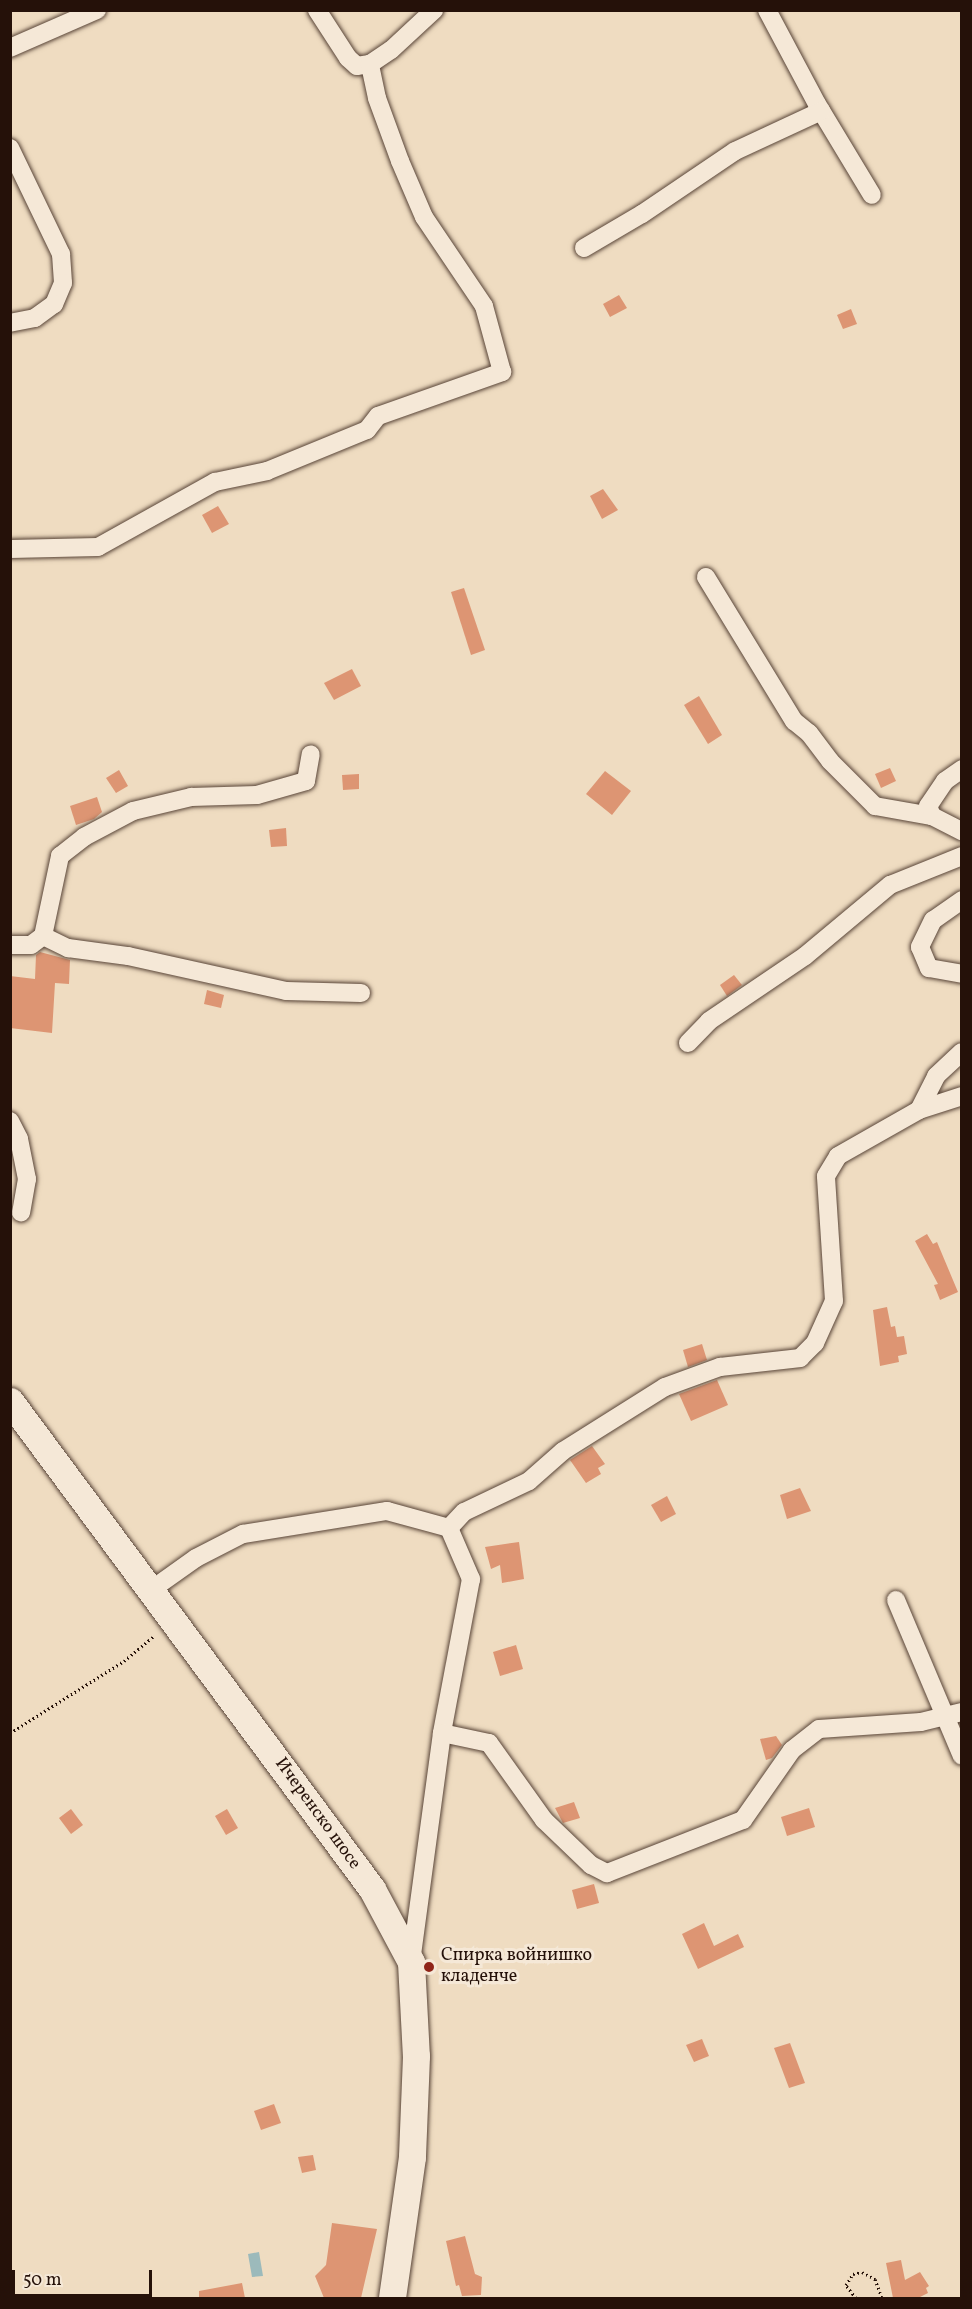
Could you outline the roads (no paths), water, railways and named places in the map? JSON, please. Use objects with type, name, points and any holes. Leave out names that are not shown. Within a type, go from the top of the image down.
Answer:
[{"type":"street","points":[[10,48],[97,10]]},
{"type":"street","points":[[317,10],[348,58],[357,66],[370,64],[421,25],[434,10]]},
{"type":"street","points":[[767,10],[821,111],[872,195]]},
{"type":"street","points":[[10,549],[98,547],[214,482],[267,471],[367,430],[378,416],[502,372],[484,306],[424,217],[400,161],[377,98],[370,64]]},
{"type":"street","points":[[584,248],[642,214],[735,151],[821,111]]},
{"type":"street","points":[[10,148],[61,254],[63,283],[54,304],[34,318],[10,323]]},
{"type":"street","points":[[706,577],[794,721],[810,733],[830,761],[875,806],[932,816],[962,831]]},
{"type":"street","points":[[10,945],[31,945],[43,936],[60,856],[84,837],[144,808],[191,797],[257,795],[306,781],[311,754]]},
{"type":"street","points":[[932,816],[928,806],[945,781],[962,769]]},
{"type":"street","points":[[688,1043],[710,1021],[805,956],[890,885],[962,856]]},
{"type":"street","points":[[962,900],[933,920],[920,947],[928,968],[962,974]]},
{"type":"street","points":[[43,936],[68,948],[128,956],[286,991],[362,993]]},
{"type":"street","points":[[919,1110],[936,1076],[962,1052]]},
{"type":"street","points":[[449,1528],[464,1512],[529,1481],[563,1451],[665,1387],[720,1367],[800,1358],[815,1343],[834,1301],[826,1176],[838,1156],[919,1110],[962,1096]]},
{"type":"street","points":[[10,1121],[19,1139],[27,1179],[21,1212]]},
{"type":"street","name":"Ичеренско шосе","points":[[10,1401],[372,1889],[411,1962],[417,2056],[412,2157],[392,2298]]},
{"type":"street","points":[[151,1590],[196,1558],[243,1534],[387,1510],[449,1528]]},
{"type":"street","points":[[411,1962],[442,1733],[471,1579],[449,1528]]},
{"type":"street","points":[[896,1600],[953,1714],[962,1756]]},
{"type":"street","points":[[442,1733],[489,1743],[544,1820],[591,1865],[607,1873],[743,1820],[792,1750],[819,1729],[921,1722],[953,1714]]},
{"type":"water","points":[[259,2252],[263,2276],[252,2277],[248,2254]]},
{"type":"place","name":"Спирка войнишко кладенче","points":[[429,1967]]}]
